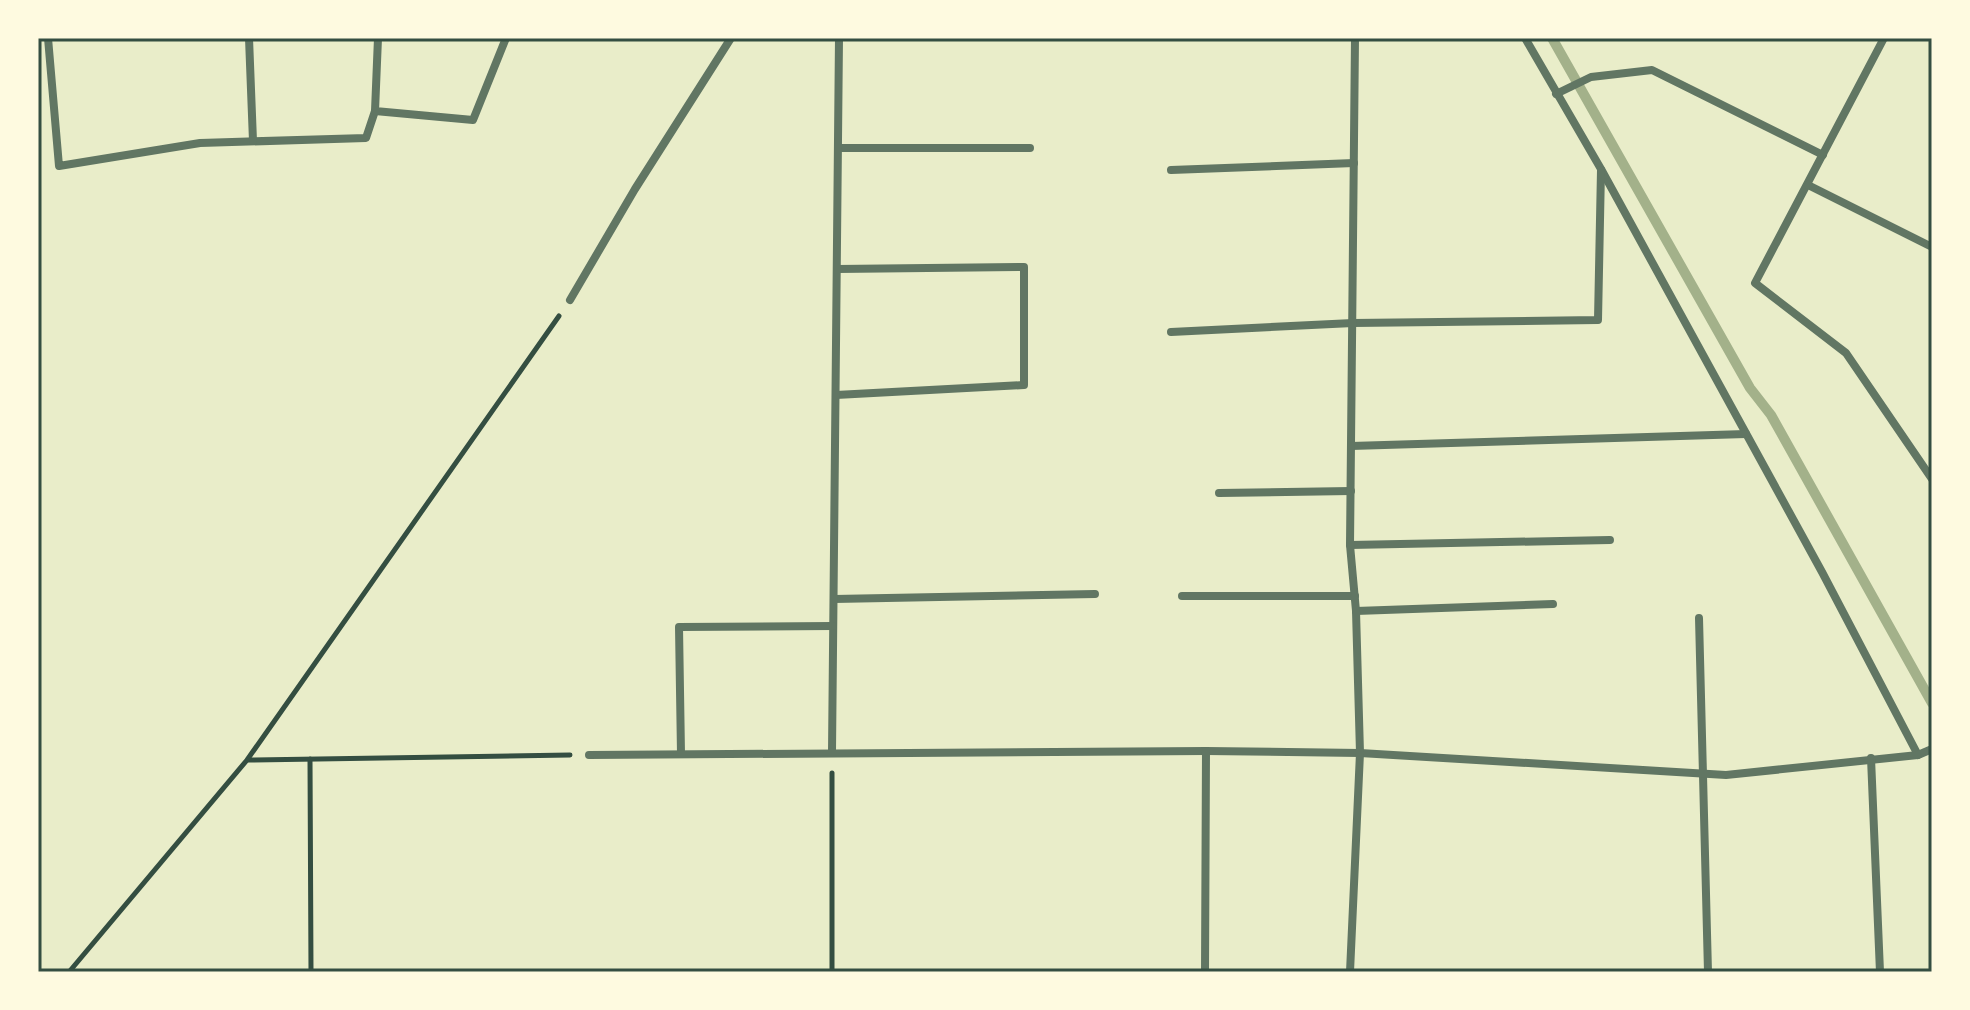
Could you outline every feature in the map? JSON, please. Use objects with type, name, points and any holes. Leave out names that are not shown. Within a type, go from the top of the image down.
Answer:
[{"type":"street","points":[[48,38],[59,166],[200,143],[366,138],[375,111],[378,38]]},
{"type":"street","points":[[249,38],[253,141]]},
{"type":"street","points":[[375,111],[473,120],[506,38]]},
{"type":"street","points":[[570,300],[635,189],[731,38]]},
{"type":"street","points":[[832,752],[839,38]]},
{"type":"street","points":[[1350,972],[1360,753],[1356,611],[1350,545],[1355,38]]},
{"type":"street","points":[[1525,38],[1560,93],[1918,755]]},
{"type":"street","points":[[1881,39],[1755,283],[1846,353],[1932,479]]},
{"type":"street","points":[[1560,93],[1591,77],[1652,70],[1823,155]]},
{"type":"street","points":[[838,148],[1030,148]]},
{"type":"street","points":[[1171,170],[1354,163]]},
{"type":"street","points":[[1171,332],[1353,323],[1598,320],[1601,169]]},
{"type":"street","points":[[1808,185],[1932,247]]},
{"type":"street","points":[[836,395],[1024,385],[1024,267],[837,269]]},
{"type":"street","points":[[1351,446],[1746,434]]},
{"type":"street","points":[[1219,493],[1351,491]]},
{"type":"street","points":[[1350,545],[1610,540]]},
{"type":"street","points":[[834,599],[1095,594]]},
{"type":"street","points":[[1182,596],[1355,596]]},
{"type":"street","points":[[1356,611],[1553,604]]},
{"type":"street","points":[[1699,618],[1708,972]]},
{"type":"street","points":[[681,754],[679,627],[833,626]]},
{"type":"street","points":[[589,755],[1360,753],[1726,775],[1918,755],[1932,749]]},
{"type":"street","points":[[1205,972],[1206,751]]},
{"type":"street","points":[[1871,758],[1880,972]]},
{"type":"path","points":[[69,972],[247,760],[570,300]]},
{"type":"path","points":[[832,752],[832,972]]},
{"type":"path","points":[[247,760],[589,755]]},
{"type":"path","points":[[310,759],[311,972]]},
{"type":"waterway","points":[[1552,38],[1750,388],[1771,415],[1932,703]]}]
